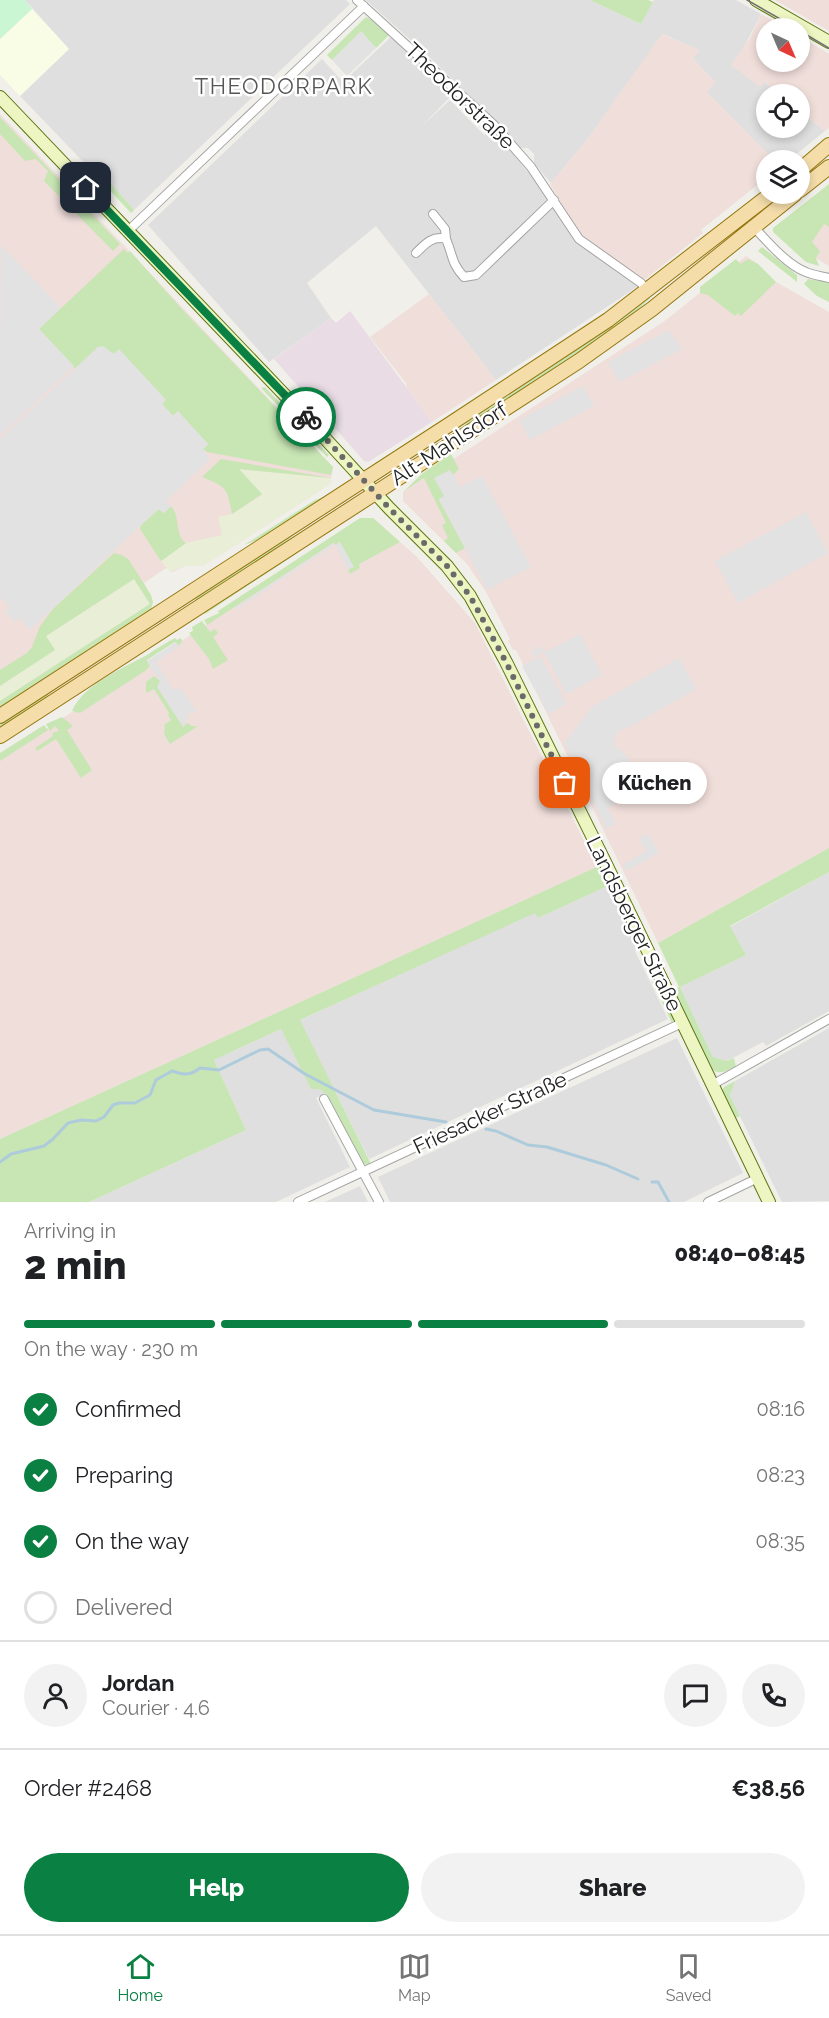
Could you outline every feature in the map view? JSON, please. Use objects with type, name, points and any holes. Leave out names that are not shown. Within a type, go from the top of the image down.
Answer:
[{"type":"main road","points":[[810,161],[829,145]]},
{"type":"main road","points":[[810,182],[829,167]]},
{"type":"main road","name":"Alt-Mahlsdorf","points":[[0,716],[608,320],[758,204]]},
{"type":"main road","name":"Alt-Mahlsdorf","points":[[0,736],[579,360],[655,307],[782,204]]},
{"type":"street","points":[[756,0],[829,42]]},
{"type":"street","points":[[128,231],[360,3]]},
{"type":"street","name":"Theodorstraße","points":[[360,3],[494,125],[531,168],[579,239],[641,283],[647,290]]},
{"type":"street","name":"Landsberger Straße","points":[[0,97],[447,566],[470,596],[506,662],[604,860],[769,1202]]},
{"type":"street","points":[[433,214],[446,229],[446,239],[453,263],[464,277],[476,275],[554,200]]},
{"type":"street","points":[[744,214],[768,242],[794,265],[806,272],[829,278]]},
{"type":"street","points":[[416,253],[430,240],[439,237],[446,239]]},
{"type":"street","points":[[712,1085],[829,1019]]},
{"type":"street","name":"Friesacker Straße","points":[[298,1202],[682,1023]]},
{"type":"street","points":[[324,1099],[358,1167],[364,1172],[379,1202]]},
{"type":"street","points":[[708,1202],[758,1178]]},
{"type":"shaded area","points":[[25,0],[346,0],[350,4],[134,210],[99,170],[95,174],[20,96],[69,49]]},
{"type":"shaded area","points":[[366,0],[590,0],[641,24],[654,0],[736,0],[761,14],[759,18],[756,18],[756,24],[743,49],[759,84],[756,84],[756,138],[810,138],[810,120],[825,131],[801,150],[764,150],[706,92],[715,82],[693,59],[699,50],[663,34],[586,141],[551,183],[534,163],[534,154],[528,148],[520,148],[498,123]]},
{"type":"shaded area","points":[[775,0],[829,0],[829,31],[810,18]]},
{"type":"shaded area","points":[[32,9],[69,49],[20,96],[0,75],[0,39]]},
{"type":"shaded area","points":[[756,25],[756,72],[810,72],[810,42],[829,54],[829,128],[825,131],[810,120],[810,84],[768,84],[765,81],[762,84],[756,84],[731,65],[750,38]]},
{"type":"shaded area","points":[[361,31],[376,48],[347,76],[332,60]]},
{"type":"shaded area","points":[[662,34],[699,50],[693,59],[715,82],[707,92],[764,150],[756,150],[756,186],[701,230],[703,233],[643,281],[580,237],[550,184],[586,141]]},
{"type":"shaded area","points":[[391,37],[452,95],[422,126],[450,100],[484,135],[492,129],[555,204],[640,285],[496,380],[376,226],[307,283],[331,318],[269,362],[148,225],[322,59],[343,82]]},
{"type":"shaded area","points":[[0,114],[333,467],[330,484],[203,566],[185,566],[173,572],[166,568],[144,583],[153,602],[0,701]]},
{"type":"shaded area","points":[[829,191],[829,266],[811,255],[794,219]]},
{"type":"shaded area","points":[[1,245],[61,308],[39,329],[74,366],[0,434]]},
{"type":"shaded area","points":[[746,256],[758,264],[776,282],[829,312],[829,848],[658,943],[516,650],[513,650],[508,641],[510,639],[486,592],[467,564],[403,501],[403,492],[666,320]]},
{"type":"shaded area","points":[[429,294],[496,380],[432,422],[407,388],[406,383],[370,337]]},
{"type":"shaded area","points":[[350,311],[432,422],[368,462],[364,461],[274,359],[331,318],[336,323]]},
{"type":"shaded area","points":[[669,330],[682,349],[619,382],[608,362]]},
{"type":"shaded area","points":[[103,346],[114,354],[119,349],[166,400],[162,404],[173,416],[178,411],[208,444],[203,449],[209,458],[166,501],[171,506],[164,513],[158,509],[30,630],[20,618],[15,622],[5,612],[9,607],[0,597],[0,439],[98,347]]},
{"type":"shaded area","points":[[583,386],[594,406],[530,440],[519,420]]},
{"type":"shaded area","points":[[238,469],[331,478],[330,484],[203,566],[185,566],[170,572],[161,561],[186,543],[222,535],[218,517],[232,514],[262,495]]},
{"type":"shaded area","points":[[450,470],[460,487],[482,476],[531,567],[487,590],[439,499],[444,496],[434,478]]},
{"type":"shaded area","points":[[806,512],[828,553],[738,603],[715,561]]},
{"type":"shaded area","points":[[373,518],[417,557],[475,623],[597,867],[0,1139],[0,759]]},
{"type":"shaded area","points":[[340,542],[354,567],[348,570],[335,545]]},
{"type":"shaded area","points":[[334,543],[335,545],[237,609],[236,607]]},
{"type":"shaded area","points":[[134,579],[150,604],[0,701],[0,686],[54,650],[45,637]]},
{"type":"shaded area","points":[[580,634],[602,675],[566,694],[544,652],[534,657],[531,652],[541,646],[545,652]]},
{"type":"shaded area","points":[[176,642],[179,647],[156,662],[173,689],[182,689],[197,712],[189,713],[183,727],[157,687],[160,681],[147,661]]},
{"type":"shaded area","points":[[540,656],[567,704],[548,714],[522,666]]},
{"type":"shaded area","points":[[679,658],[696,689],[615,735],[615,745],[624,752],[643,788],[608,808],[616,824],[606,829],[564,743],[593,706]]},
{"type":"shaded area","points":[[648,834],[659,853],[627,871],[623,864],[646,851],[639,838]]},
{"type":"shaded area","points":[[829,872],[829,1011],[766,1046],[763,1042],[727,1061],[713,1057],[680,987],[746,955],[730,927]]},
{"type":"shaded area","points":[[610,885],[641,948],[635,951],[668,1019],[369,1159],[334,1089],[316,1098],[350,1167],[276,1202],[89,1202],[246,1130],[214,1060],[535,912],[538,918]]},
{"type":"shaded area","points":[[829,1028],[829,1201],[782,1202],[730,1096],[735,1081]]},
{"type":"shaded area","points":[[677,1038],[743,1173],[684,1202],[390,1202],[378,1177]]},
{"type":"shaded area","points":[[360,1186],[368,1202],[325,1202]]},
{"type":"green space","points":[[0,0],[25,0],[32,9],[0,39]]},
{"type":"green space","points":[[590,0],[648,0],[653,2],[641,24]]},
{"type":"green space","points":[[366,17],[389,35],[376,48],[361,32],[332,60],[327,55]]},
{"type":"green space","points":[[0,117],[120,244],[113,251],[44,181],[48,171],[36,159],[25,161],[0,134]]},
{"type":"green space","points":[[107,179],[134,210],[131,213],[103,183]]},
{"type":"green space","points":[[829,184],[829,227],[824,224],[812,242],[820,251],[816,258],[819,266],[806,262],[773,232],[773,228],[804,204],[810,204],[810,199]]},
{"type":"green space","points":[[762,247],[797,275],[797,282],[758,251]]},
{"type":"green space","points":[[124,249],[128,253],[130,251],[180,307],[333,467],[331,475],[207,452],[203,449],[208,444],[177,412],[173,416],[162,404],[166,400],[119,350],[114,354],[98,347],[75,369],[39,329]]},
{"type":"green space","points":[[736,259],[740,264],[748,259],[758,264],[776,282],[741,316],[738,313],[735,316],[708,295],[700,293],[700,287]]},
{"type":"green space","points":[[808,279],[829,282],[829,302],[817,296],[804,284]]},
{"type":"green space","points":[[649,296],[650,298],[630,318],[595,343],[460,431],[459,429],[498,398]]},
{"type":"green space","points":[[265,387],[329,455],[327,457],[261,388]]},
{"type":"green space","points":[[451,454],[459,469],[453,475],[450,470],[444,496],[439,500],[465,548],[456,553],[444,541],[448,538],[442,525],[446,523],[424,478],[403,492],[423,473]]},
{"type":"green space","points":[[221,459],[331,478],[239,469],[262,494],[232,514],[229,499],[221,486],[202,477]]},
{"type":"green space","points":[[326,496],[327,498],[265,537],[244,545],[315,500]]},
{"type":"green space","points":[[342,498],[346,501],[197,602],[193,596]]},
{"type":"green space","points":[[171,506],[176,515],[182,540],[186,543],[161,561],[140,529],[141,525],[159,509],[164,513]]},
{"type":"green space","points":[[360,518],[373,518],[400,542],[359,564],[360,568],[350,574],[348,570],[353,567],[340,542],[335,545],[333,543],[207,625],[204,620],[219,613],[218,611]]},
{"type":"green space","points":[[299,552],[205,614],[203,610],[271,565]]},
{"type":"green space","points":[[114,553],[129,560],[151,595],[153,602],[151,610],[0,710],[0,701],[150,604],[134,579],[46,636],[55,650],[0,686],[0,670],[27,653],[32,647],[40,626],[53,609]]},
{"type":"green space","points":[[202,621],[210,632],[215,629],[218,633],[213,637],[228,660],[213,669],[209,659],[189,633],[193,631],[192,627]]},
{"type":"green space","points":[[175,638],[177,640],[181,638],[182,642],[178,646],[175,642],[147,660],[150,666],[145,671],[80,713],[72,711],[77,702],[94,685]]},
{"type":"green space","points":[[154,676],[160,681],[183,727],[187,723],[198,726],[170,744],[164,734],[164,725],[171,720],[169,713],[154,689],[147,693],[146,691],[146,682]]},
{"type":"green space","points":[[47,693],[49,697],[0,730],[0,722]]},
{"type":"green space","points":[[62,717],[73,726],[67,730],[92,770],[81,778],[56,739],[37,751],[35,748],[53,736],[52,733],[59,731],[55,726],[50,731],[46,724]]},
{"type":"green space","points":[[44,725],[48,730],[0,761],[0,753]]},
{"type":"green space","points":[[829,848],[829,872],[730,926],[746,955],[680,987],[713,1057],[727,1061],[734,1058],[736,1067],[724,1072],[714,1071],[711,1069],[674,989],[679,987],[658,943]]},
{"type":"green space","points":[[601,865],[610,885],[538,918],[535,913],[300,1020],[370,1165],[359,1161],[327,1095],[320,1089],[311,1089],[281,1029],[214,1060],[246,1130],[89,1202],[0,1202],[0,1139]]},
{"type":"green space","points":[[658,979],[674,1018],[672,1023],[652,982]]},
{"type":"green space","points":[[735,1081],[730,1096],[740,1116],[736,1118],[722,1091],[724,1087]]},
{"type":"waterway","points":[[0,1162],[11,1154],[44,1146],[68,1123],[81,1120],[96,1121],[104,1117],[113,1105],[135,1103],[150,1095],[156,1080],[172,1071],[187,1074],[200,1068],[219,1070],[260,1050],[268,1049],[305,1074],[374,1110],[446,1122]]},
{"type":"waterway","points":[[486,1129],[528,1145],[547,1147],[606,1165],[638,1179]]},
{"type":"waterway","points":[[652,1182],[658,1182],[669,1202]]},
{"type":"tram line","points":[[747,0],[778,18]]},
{"type":"tram line","points":[[810,37],[829,48]]},
{"type":"way so far","points":[[306,417],[389,508],[447,566],[470,596],[506,662],[565,783]]},
{"type":"place","name":"Küchen","points":[[565,783]]},
{"type":"district","name":"THEODORPARK","points":[[284,86]]},
{"type":"route","points":[[86,188],[306,417]]}]
